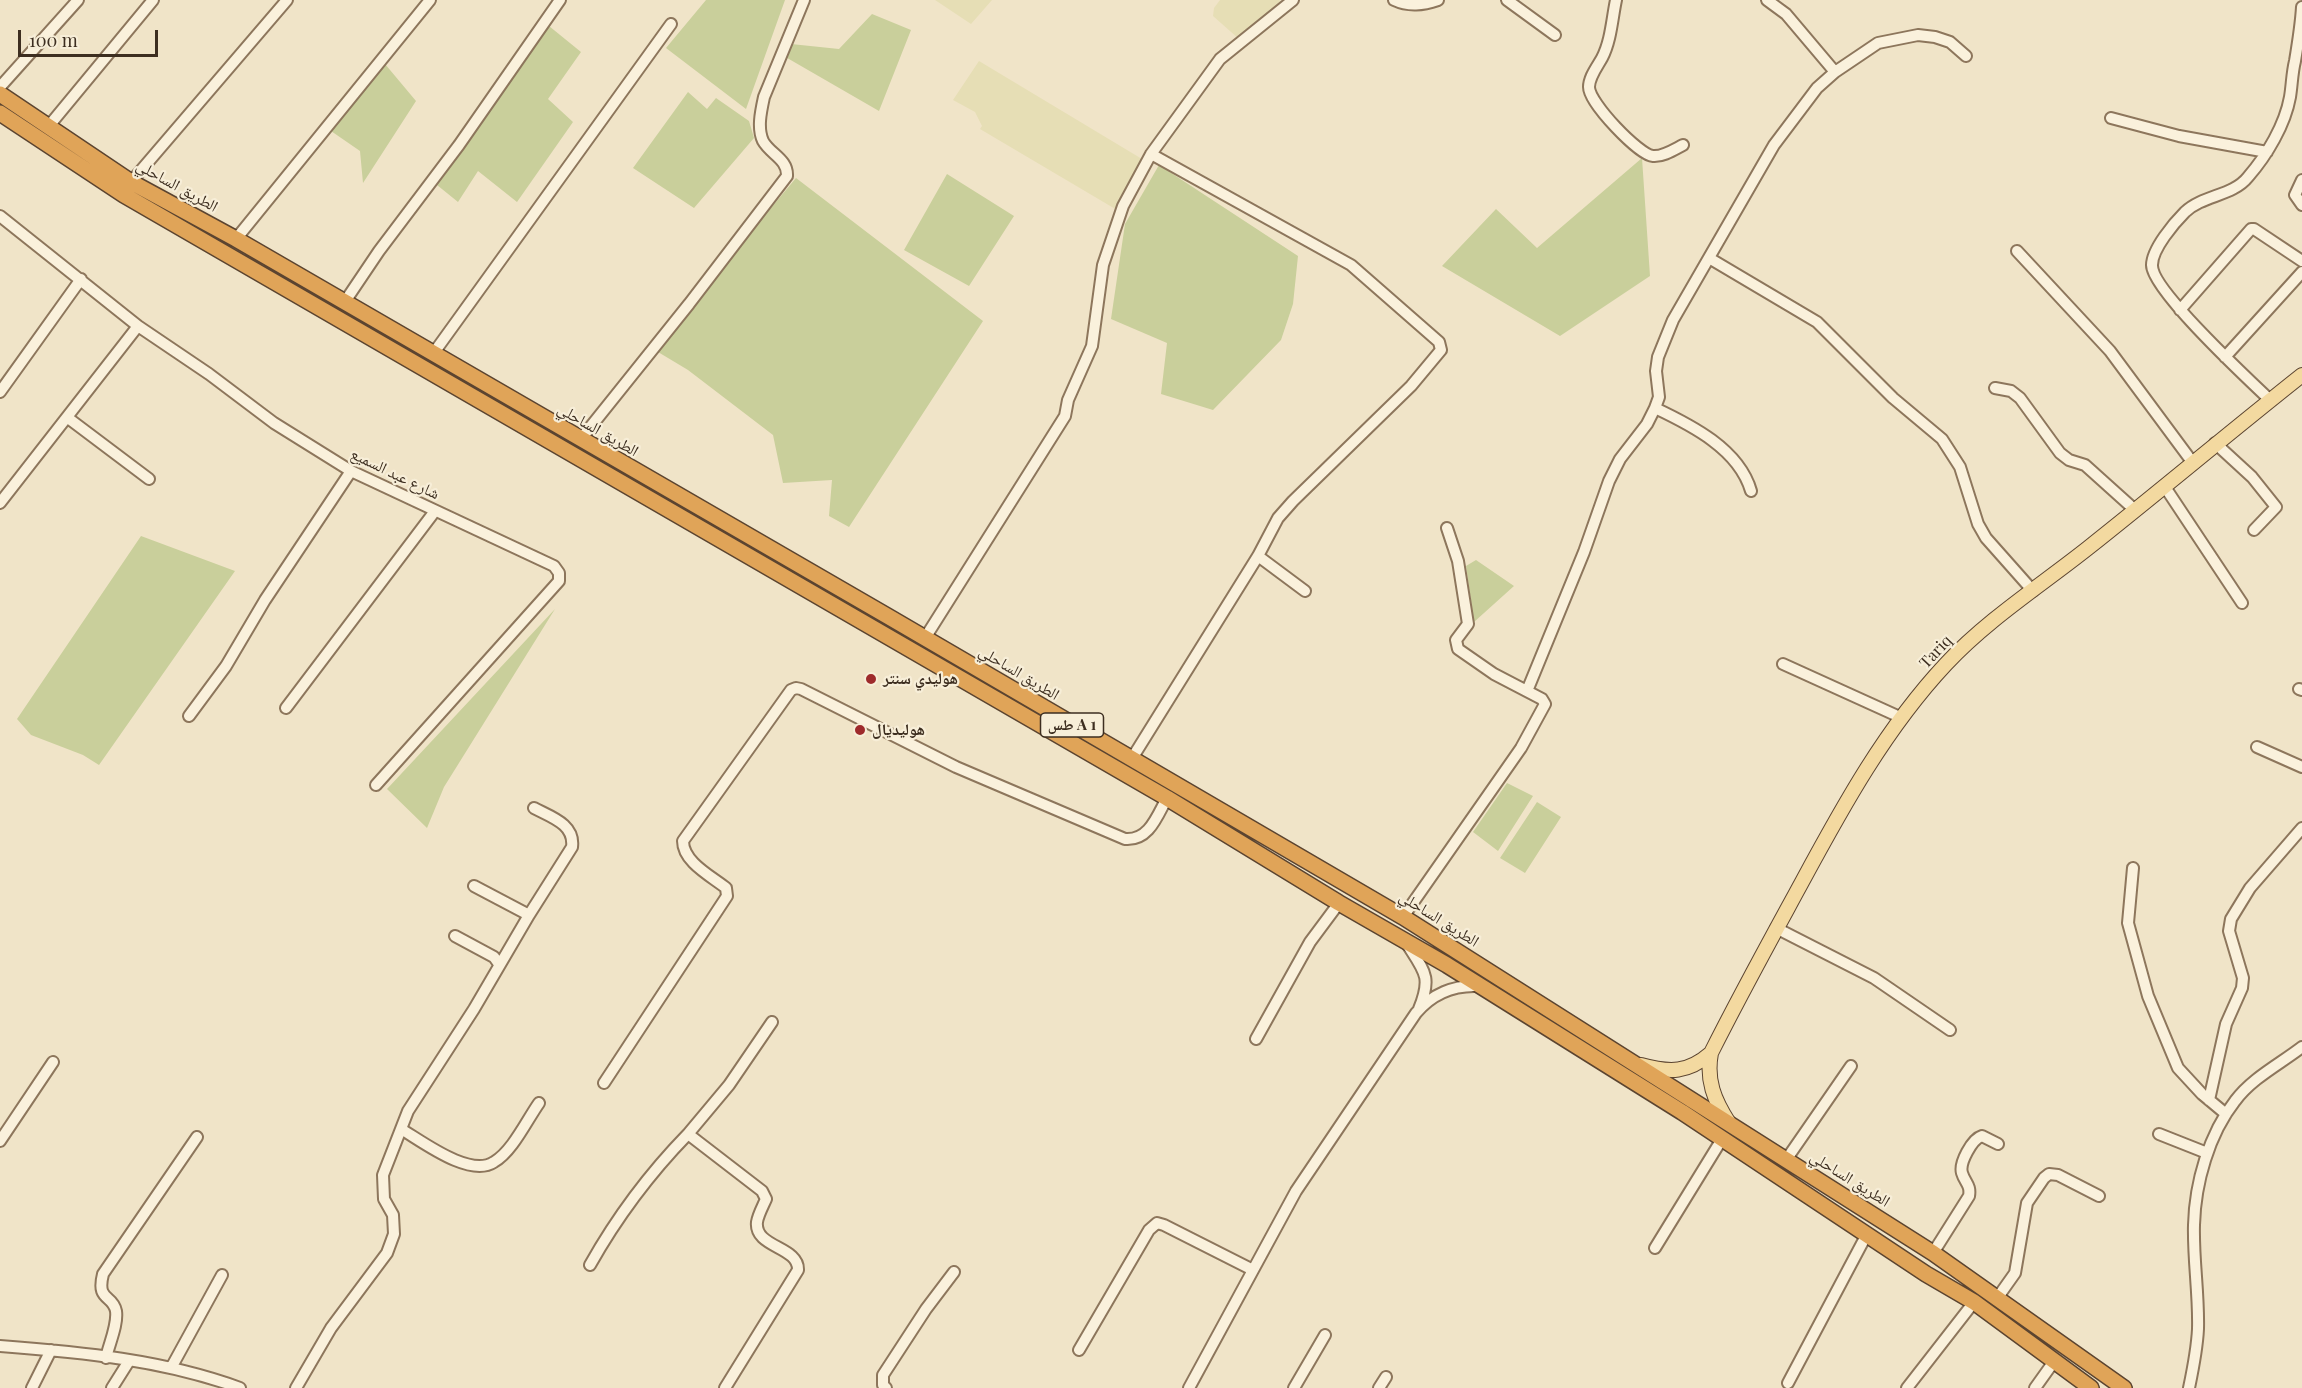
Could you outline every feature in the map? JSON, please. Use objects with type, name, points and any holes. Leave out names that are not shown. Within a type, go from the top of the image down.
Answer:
[{"type":"highway","name":"الطريق الساحلي","points":[[0,94],[131,182],[236,240],[925,638],[1403,918],[1933,1253],[2124,1388]]},
{"type":"highway","name":"الطريق الساحلي","points":[[0,112],[124,195],[1167,798],[1481,986],[1722,1139],[1926,1274],[1974,1302],[2091,1388]]},
{"type":"main road","name":"Tariq","points":[[1712,1053],[1745,984],[1840,812],[1923,690],[1962,647],[2165,487],[2215,443],[2302,375]]},
{"type":"main road","points":[[1637,1064],[1660,1070],[1682,1069],[1703,1060],[1712,1053]]},
{"type":"main road","points":[[1712,1053],[1709,1071],[1711,1088],[1715,1100],[1729,1123]]},
{"type":"street","points":[[0,87],[78,0]]},
{"type":"street","points":[[48,127],[153,0]]},
{"type":"street","points":[[131,182],[287,0]]},
{"type":"street","points":[[236,240],[430,0]]},
{"type":"street","points":[[344,303],[379,251],[459,145],[560,0]]},
{"type":"street","points":[[580,440],[689,304],[787,176],[785,164],[764,141],[760,122],[761,108],[804,0]]},
{"type":"street","points":[[925,638],[1065,416],[1068,400],[1092,346],[1103,265],[1123,206],[1151,154],[1220,59],[1293,0]]},
{"type":"street","points":[[1394,0],[1406,5],[1438,0]]},
{"type":"street","points":[[1507,0],[1555,35]]},
{"type":"street","points":[[1616,0],[1609,39],[1604,55],[1591,78],[1590,94],[1603,113],[1641,151],[1652,157],[1666,154],[1683,145]]},
{"type":"street","points":[[1767,0],[1786,14],[1835,72]]},
{"type":"street","points":[[2270,400],[2180,310],[2163,290],[2152,269],[2155,250],[2186,212],[2206,199],[2242,183],[2267,152],[2287,109],[2302,7]]},
{"type":"street","points":[[433,354],[671,24]]},
{"type":"street","points":[[1527,690],[1584,552],[1609,481],[1620,459],[1647,424],[1655,408],[1659,397],[1658,357],[1672,320],[1774,145],[1804,104],[1835,72],[1878,43],[1918,35],[1950,42],[1966,56]]},
{"type":"street","points":[[2111,118],[2179,136],[2267,152]]},
{"type":"street","points":[[1131,760],[1258,556],[1278,518],[1411,386],[1441,350],[1439,342],[1351,265],[1151,154]]},
{"type":"street","points":[[2302,180],[2295,195],[2302,205]]},
{"type":"street","name":"شارع عبد السميع","points":[[0,216],[138,326],[209,374],[274,423],[351,471],[554,566],[559,573],[559,582],[375,784]]},
{"type":"street","points":[[2180,310],[2251,230],[2302,261]]},
{"type":"street","points":[[2017,251],[2110,351],[2193,463]]},
{"type":"street","points":[[1710,258],[1817,322],[1908,412],[1942,439],[1960,467],[1978,524],[1986,538],[2033,591]]},
{"type":"street","points":[[2225,357],[2302,272]]},
{"type":"street","points":[[0,392],[81,279]]},
{"type":"street","points":[[0,503],[138,326]]},
{"type":"street","points":[[1995,388],[2011,391],[2020,398],[2060,453],[2068,460],[2085,465],[2134,510]]},
{"type":"street","points":[[1655,408],[1692,427],[1722,449],[1743,472],[1750,490]]},
{"type":"street","points":[[68,418],[149,479]]},
{"type":"street","points":[[2215,443],[2252,477],[2276,507],[2254,530]]},
{"type":"street","points":[[189,716],[226,666],[265,600],[351,471]]},
{"type":"street","points":[[2165,487],[2242,603]]},
{"type":"street","points":[[286,708],[435,511]]},
{"type":"street","points":[[1403,918],[1521,748],[1544,709],[1545,701],[1473,662],[1455,644],[1468,624],[1458,561],[1447,528]]},
{"type":"street","points":[[1258,556],[1305,591]]},
{"type":"street","points":[[1783,663],[1902,718]]},
{"type":"street","points":[[604,1083],[727,896],[726,888],[688,858],[683,850],[683,841],[791,690],[801,689],[956,767],[1125,839],[1137,839],[1146,834],[1167,798]]},
{"type":"street","points":[[2257,747],[2302,767]]},
{"type":"street","points":[[296,1388],[331,1328],[387,1253],[394,1234],[393,1215],[384,1199],[383,1175],[401,1129],[418,1095],[474,1009],[572,847],[573,837],[567,826],[534,808]]},
{"type":"street","points":[[2210,1100],[2226,1024],[2242,988],[2243,978],[2229,931],[2231,919],[2250,888],[2302,828]]},
{"type":"street","points":[[2133,868],[2128,922],[2148,996],[2178,1068],[2226,1114]]},
{"type":"street","points":[[474,886],[529,915]]},
{"type":"street","points":[[1256,1039],[1310,942],[1340,903]]},
{"type":"street","points":[[1776,928],[1874,978],[1950,1030]]},
{"type":"street","points":[[455,936],[494,957],[500,964]]},
{"type":"street","points":[[1189,1388],[1296,1191],[1419,1010],[1426,991],[1426,975],[1406,942]]},
{"type":"street","points":[[1419,1010],[1446,990],[1461,986],[1481,986]]},
{"type":"street","points":[[590,1265],[603,1241],[647,1178],[729,1085],[772,1022]]},
{"type":"street","points":[[2189,1388],[2198,1331],[2194,1225],[2202,1173],[2208,1153],[2235,1100],[2254,1082],[2302,1047]]},
{"type":"street","points":[[0,1141],[52,1062]]},
{"type":"street","points":[[1786,1160],[1851,1066]]},
{"type":"street","points":[[401,1129],[460,1164],[476,1166],[493,1164],[506,1151],[539,1103]]},
{"type":"street","points":[[687,1134],[762,1191],[766,1199],[757,1222],[759,1232],[765,1239],[795,1258],[798,1264],[798,1270],[725,1388]]},
{"type":"street","points":[[2159,1134],[2208,1153]]},
{"type":"street","points":[[1933,1253],[1969,1196],[1970,1190],[1962,1173],[1962,1166],[1975,1140],[1982,1136],[1998,1144]]},
{"type":"street","points":[[106,1358],[116,1320],[116,1311],[103,1295],[100,1286],[103,1274],[197,1137]]},
{"type":"street","points":[[1655,1248],[1722,1139]]},
{"type":"street","points":[[1998,1297],[2015,1273],[2028,1203],[2044,1178],[2049,1174],[2058,1175],[2099,1196]]},
{"type":"street","points":[[1079,1350],[1149,1230],[1157,1223],[1253,1270]]},
{"type":"street","points":[[1788,1383],[1867,1234]]},
{"type":"street","points":[[886,1388],[882,1385],[883,1375],[954,1272]]},
{"type":"street","points":[[171,1368],[222,1275]]},
{"type":"street","points":[[1907,1388],[1974,1302]]},
{"type":"street","points":[[1294,1388],[1325,1335]]},
{"type":"street","points":[[0,1346],[51,1350],[171,1368],[240,1388]]},
{"type":"street","points":[[32,1388],[51,1350]]},
{"type":"street","points":[[2035,1388],[2055,1360]]},
{"type":"street","points":[[112,1388],[129,1361]]},
{"type":"street","points":[[1379,1388],[1386,1377]]},
{"type":"shaded area","points":[[935,0],[992,0],[971,24]]},
{"type":"shaded area","points":[[1220,0],[1279,0],[1284,3],[1239,39],[1213,16],[1214,8]]},
{"type":"shaded area","points":[[979,61],[1142,159],[1117,210],[980,129],[982,126],[975,112],[953,100]]},
{"type":"green space","points":[[706,0],[785,0],[746,109],[666,48]]},
{"type":"green space","points":[[872,14],[911,30],[879,111],[782,55],[791,44],[839,49]]},
{"type":"green space","points":[[549,26],[581,52],[548,99],[573,122],[517,202],[478,171],[458,202],[437,185]]},
{"type":"green space","points":[[385,64],[416,101],[363,183],[360,151],[331,131]]},
{"type":"green space","points":[[688,92],[707,109],[716,98],[749,121],[754,138],[694,208],[633,168]]},
{"type":"green space","points":[[1642,158],[1650,276],[1560,336],[1442,266],[1496,209],[1537,248]]},
{"type":"green space","points":[[1159,165],[1298,256],[1293,304],[1281,340],[1213,410],[1161,394],[1167,343],[1111,319],[1125,224]]},
{"type":"green space","points":[[947,174],[1014,216],[969,286],[904,250]]},
{"type":"green space","points":[[796,178],[983,321],[849,527],[829,516],[832,480],[783,483],[773,435],[688,370],[653,349]]},
{"type":"green space","points":[[141,536],[235,571],[99,765],[83,755],[31,735],[17,719]]},
{"type":"green space","points":[[1476,560],[1514,586],[1474,622],[1466,566]]},
{"type":"green space","points":[[555,609],[444,787],[427,828],[387,789]]},
{"type":"green space","points":[[1507,783],[1533,796],[1498,851],[1473,832]]},
{"type":"green space","points":[[1537,802],[1561,817],[1525,873],[1500,858]]},
{"type":"place","name":"هوليدي سنتر","points":[[871,679]]},
{"type":"place","name":"هوليديال","points":[[860,730]]}]
